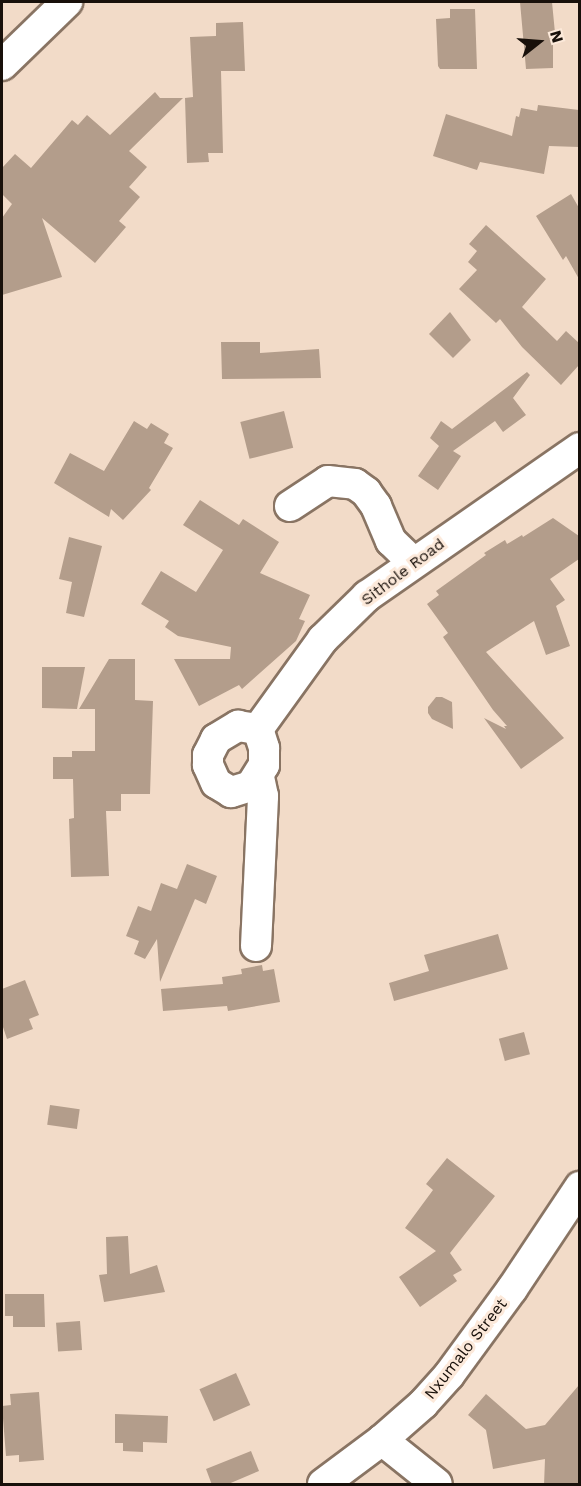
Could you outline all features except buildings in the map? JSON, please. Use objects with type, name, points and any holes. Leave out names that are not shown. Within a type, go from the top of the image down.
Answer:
[{"type":"street","points":[[2,65],[67,2]]},
{"type":"street","name":"Sithole Road","points":[[258,729],[323,639],[367,596],[579,448]]},
{"type":"street","points":[[290,506],[328,482],[355,484],[366,492],[376,506],[391,541],[413,562]]},
{"type":"street","points":[[238,726],[258,729],[264,748],[264,765],[259,777],[251,786],[231,792],[216,783],[208,765],[208,754],[216,739],[238,726]]},
{"type":"street","points":[[256,946],[263,796],[259,777]]},
{"type":"street","name":"Nxumalo Street","points":[[323,1485],[382,1440],[423,1404],[449,1375],[512,1289],[579,1187]]},
{"type":"street","points":[[382,1440],[437,1485]]}]
